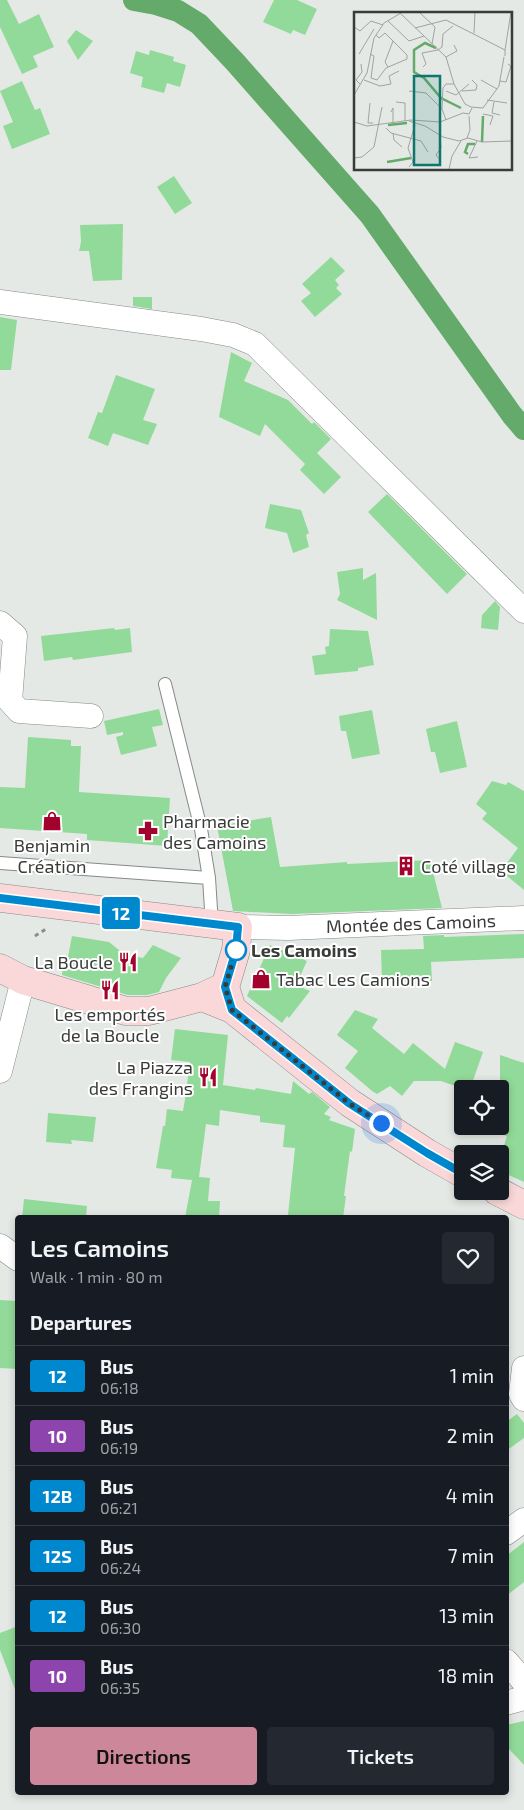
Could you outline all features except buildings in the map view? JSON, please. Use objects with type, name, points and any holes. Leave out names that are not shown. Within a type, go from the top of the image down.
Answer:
[{"type":"street","points":[[0,302],[201,329],[233,335],[255,344],[524,611]]},
{"type":"street","points":[[0,624],[15,636],[10,701],[19,711],[91,716]]},
{"type":"street","points":[[0,898],[212,925],[236,950],[220,998]]},
{"type":"street","name":"Montée des Camoins","points":[[212,925],[288,928],[524,918]]},
{"type":"street","points":[[0,1071],[12,974],[126,1011],[149,1011],[220,998],[350,1104],[427,1153],[454,1168]]},
{"type":"street","points":[[509,1197],[524,1205]]},
{"type":"street","points":[[0,1246],[15,1257]]},
{"type":"street","points":[[524,1368],[521,1394],[524,1399]]},
{"type":"street","points":[[509,1531],[524,1520]]},
{"type":"street","points":[[509,1664],[524,1682]]},
{"type":"street","points":[[509,1702],[524,1698]]},
{"type":"lane","points":[[165,684],[201,829],[210,878],[212,925]]},
{"type":"lane","points":[[0,863],[210,878]]},
{"type":"waterway","points":[[134,0],[178,11],[199,24],[235,62],[370,215],[512,415],[524,429]]},
{"type":"bus line","name":"12","points":[[0,898],[238,927],[236,950],[225,987],[232,1010],[350,1104],[454,1168]]},
{"type":"place","name":"Benjamin Création","points":[[52,821]]},
{"type":"place","name":"Pharmacie des Camoins","points":[[148,831]]},
{"type":"place","name":"Coté village","points":[[406,866]]},
{"type":"place","name":"Les Camoins","points":[[236,950]]},
{"type":"place","name":"La Boucle","points":[[128,962]]},
{"type":"place","name":"Tabac Les Camions","points":[[261,979]]},
{"type":"place","name":"Les emportés de la Boucle","points":[[110,990]]},
{"type":"place","name":"La Piazza des Frangins","points":[[208,1077]]},
{"type":"route","points":[[236,950],[225,987],[232,1010],[350,1104],[381,1123]]}]
